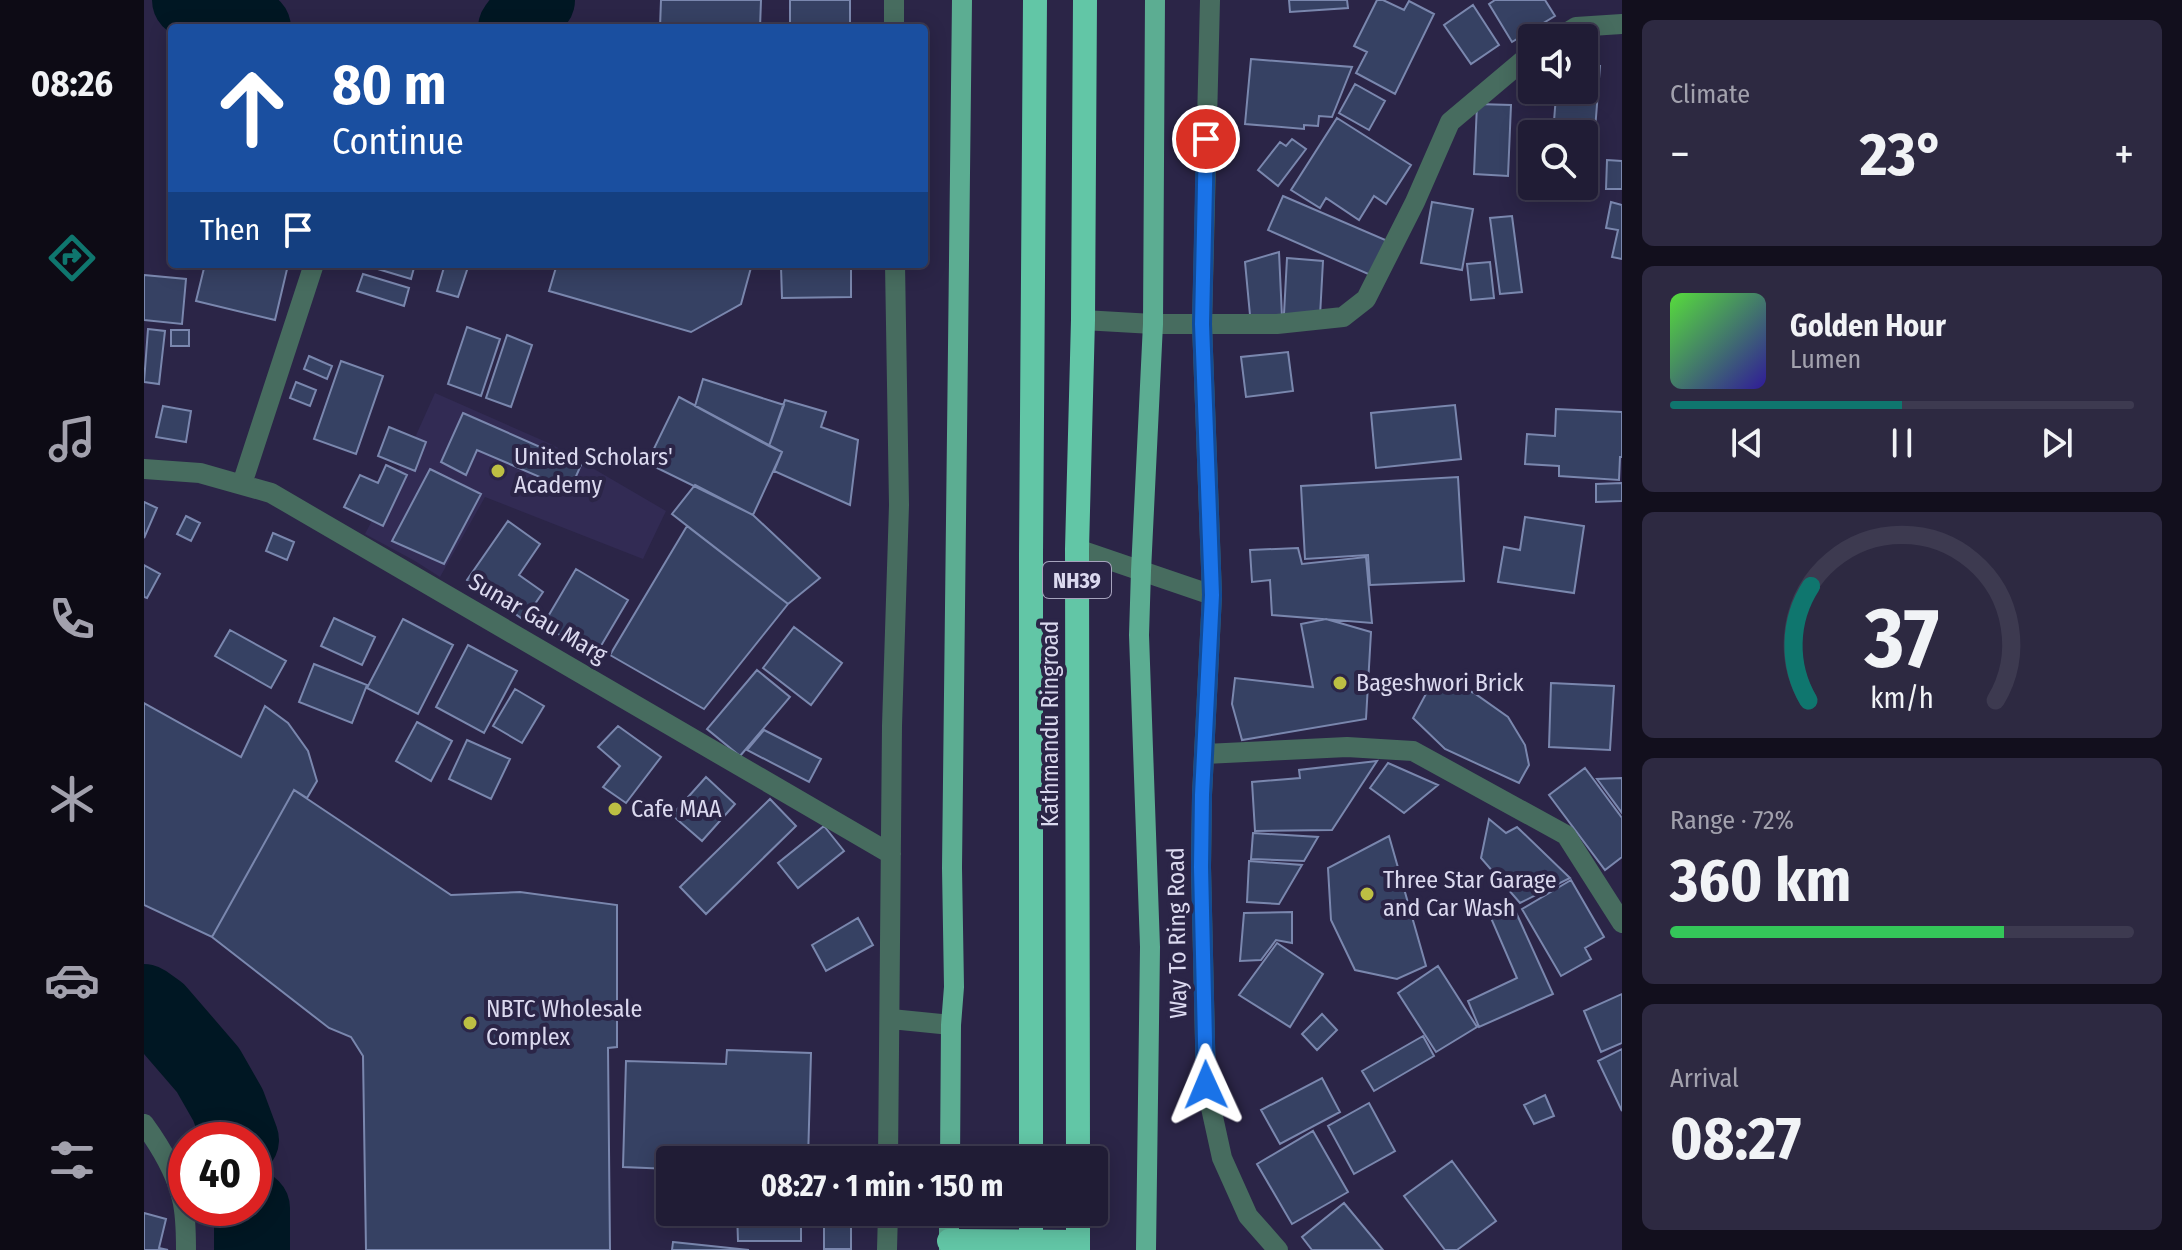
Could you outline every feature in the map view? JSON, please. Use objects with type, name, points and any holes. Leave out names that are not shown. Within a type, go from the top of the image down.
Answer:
[{"type":"highway","name":"Kathmandu Ringroad","points":[[1031,1146],[1035,0]]},
{"type":"highway","name":"Kathmandu Ringroad","points":[[1078,1146],[1077,549],[1083,320],[1085,0]]},
{"type":"highway","points":[[949,1245],[1078,1246]]},
{"type":"main road","points":[[950,1146],[962,0]]},
{"type":"main road","points":[[1146,1250],[1150,947],[1139,635],[1153,324],[1155,0]]},
{"type":"street","points":[[894,0],[894,24]]},
{"type":"street","name":"Way To Ring Road","points":[[1210,0],[1202,324],[1212,595],[1201,867],[1206,1085],[1222,1158],[1248,1216],[1278,1250]]},
{"type":"street","points":[[1598,26],[1622,24]]},
{"type":"street","points":[[1083,320],[1153,324],[1277,324],[1343,317],[1366,299],[1415,202],[1450,122],[1518,65]]},
{"type":"street","points":[[242,484],[313,268]]},
{"type":"street","points":[[888,1146],[892,726],[899,505],[895,268]]},
{"type":"street","name":"Sunar Gau Marg","points":[[144,469],[200,473],[271,493],[891,854]]},
{"type":"street","points":[[1077,549],[1212,595]]},
{"type":"street","points":[[1205,754],[1347,747],[1413,751],[1566,835],[1622,923]]},
{"type":"street","points":[[891,1019],[951,1025]]},
{"type":"street","points":[[144,1124],[166,1159],[182,1198],[186,1250]]},
{"type":"street","points":[[887,1250],[888,1226]]},
{"type":"shaded area","name":"United Scholars' Academy","points":[[435,393],[553,445],[666,511],[643,559],[485,497],[440,577],[365,534]]},
{"type":"building","points":[[661,0],[761,0],[760,24],[660,24]]},
{"type":"building","points":[[790,0],[850,0],[850,24],[790,24]]},
{"type":"building","points":[[1289,0],[1347,0],[1348,8],[1290,12]]},
{"type":"building","points":[[1377,0],[1404,10],[1409,1],[1434,14],[1395,94],[1356,73],[1367,52],[1354,46]]},
{"type":"building","points":[[1495,0],[1545,0],[1555,16],[1542,24],[1518,24],[1518,38],[1512,42],[1489,4]]},
{"type":"building","points":[[1473,5],[1499,45],[1471,64],[1444,25]]},
{"type":"building","points":[[1251,59],[1352,67],[1332,117],[1319,116],[1318,126],[1304,125],[1304,129],[1245,124]]},
{"type":"building","points":[[1355,84],[1385,101],[1369,130],[1339,113]]},
{"type":"building","points":[[1477,104],[1511,105],[1508,176],[1474,174]]},
{"type":"building","points":[[1555,104],[1597,104],[1596,120],[1554,120]]},
{"type":"building","points":[[1337,118],[1411,165],[1386,204],[1374,196],[1359,220],[1326,198],[1320,208],[1291,190]]},
{"type":"building","points":[[1292,139],[1306,149],[1278,186],[1258,170],[1280,142],[1286,146]]},
{"type":"building","points":[[1607,160],[1622,161],[1622,189],[1606,189]]},
{"type":"building","points":[[1283,196],[1390,242],[1375,277],[1268,230]]},
{"type":"building","points":[[1432,202],[1473,209],[1462,270],[1421,263]]},
{"type":"building","points":[[1611,202],[1622,205],[1622,259],[1612,257],[1618,230],[1606,228]]},
{"type":"building","points":[[1512,216],[1522,292],[1500,294],[1490,218]]},
{"type":"building","points":[[1279,252],[1282,317],[1250,315],[1245,262]]},
{"type":"building","points":[[1287,258],[1323,261],[1320,316],[1284,314]]},
{"type":"building","points":[[1490,262],[1494,298],[1471,300],[1467,264]]},
{"type":"building","points":[[204,268],[287,268],[275,320],[196,301]]},
{"type":"building","points":[[374,268],[414,268],[411,279]]},
{"type":"building","points":[[444,268],[468,268],[458,297],[437,291]]},
{"type":"building","points":[[556,268],[751,268],[741,304],[691,332],[549,291]]},
{"type":"building","points":[[781,268],[851,268],[851,297],[782,298]]},
{"type":"building","points":[[363,274],[409,288],[404,306],[357,291]]},
{"type":"building","points":[[144,275],[186,279],[182,324],[144,320]]},
{"type":"building","points":[[467,327],[500,339],[481,396],[448,384]]},
{"type":"building","points":[[148,329],[165,331],[159,384],[144,382]]},
{"type":"building","points":[[171,330],[189,330],[189,346],[171,346]]},
{"type":"building","points":[[507,335],[532,345],[511,407],[486,398]]},
{"type":"building","points":[[1288,352],[1293,391],[1246,397],[1241,357]]},
{"type":"building","points":[[309,356],[332,366],[327,379],[304,369]]},
{"type":"building","points":[[341,361],[383,376],[356,454],[314,439]]},
{"type":"building","points":[[703,379],[784,405],[769,446],[695,406]]},
{"type":"building","points":[[296,382],[316,390],[310,406],[290,398]]},
{"type":"building","points":[[679,397],[782,452],[753,515],[647,463]]},
{"type":"building","points":[[785,400],[826,412],[821,427],[858,440],[850,505],[774,471],[782,452],[769,446]]},
{"type":"building","points":[[1455,405],[1461,459],[1376,468],[1371,413]]},
{"type":"building","points":[[163,406],[191,411],[186,442],[156,437]]},
{"type":"building","points":[[1556,409],[1622,412],[1619,480],[1559,476],[1559,466],[1525,464],[1527,434],[1555,436]]},
{"type":"building","points":[[463,413],[581,465],[570,490],[477,450],[466,475],[441,462]]},
{"type":"building","points":[[389,427],[426,442],[415,471],[378,456]]},
{"type":"building","points":[[386,465],[407,475],[383,526],[344,507],[360,475],[378,483]]},
{"type":"building","points":[[430,469],[481,494],[444,564],[392,541]]},
{"type":"building","points":[[1458,477],[1464,581],[1370,585],[1368,555],[1305,559],[1301,486]]},
{"type":"building","points":[[1622,483],[1622,501],[1596,502],[1596,484]]},
{"type":"building","points":[[695,485],[753,515],[820,578],[788,604],[672,514]]},
{"type":"building","points":[[144,502],[157,508],[144,538]]},
{"type":"building","points":[[186,516],[200,523],[191,541],[177,534]]},
{"type":"building","points":[[1525,517],[1584,526],[1574,593],[1498,582],[1504,547],[1520,550]]},
{"type":"building","points":[[508,521],[540,544],[519,575],[543,592],[524,620],[467,580]]},
{"type":"building","points":[[687,526],[788,604],[704,709],[610,655]]},
{"type":"building","points":[[273,533],[294,542],[287,560],[266,551]]},
{"type":"building","points":[[1298,548],[1302,564],[1366,557],[1372,623],[1272,615],[1270,580],[1252,582],[1250,550]]},
{"type":"building","points":[[144,565],[160,574],[147,598],[144,597]]},
{"type":"building","points":[[576,569],[628,600],[595,656],[543,625]]},
{"type":"building","points":[[334,618],[375,637],[362,665],[321,646]]},
{"type":"building","points":[[403,619],[453,645],[418,714],[367,688]]},
{"type":"building","name":"Bageshwori Brick","points":[[1326,619],[1371,632],[1366,719],[1242,740],[1232,704],[1235,678],[1313,687],[1301,624]]},
{"type":"building","points":[[794,627],[842,663],[811,705],[763,668]]},
{"type":"building","points":[[230,630],[286,661],[271,688],[215,656]]},
{"type":"building","points":[[468,645],[517,671],[484,733],[436,707]]},
{"type":"building","points":[[314,664],[367,685],[352,723],[299,702]]},
{"type":"building","points":[[757,670],[790,697],[740,756],[707,729]]},
{"type":"building","points":[[1435,677],[1474,693],[1508,717],[1525,745],[1529,765],[1519,783],[1445,749],[1413,718]]},
{"type":"building","points":[[1551,683],[1614,686],[1610,750],[1549,747]]},
{"type":"building","points":[[515,689],[544,706],[522,743],[493,726]]},
{"type":"building","points":[[144,703],[241,757],[265,706],[288,723],[308,751],[317,781],[307,798],[294,790],[212,937],[144,905]]},
{"type":"building","points":[[417,722],[452,741],[431,781],[396,761]]},
{"type":"building","points":[[618,726],[661,757],[626,803],[603,787],[620,766],[598,747]]},
{"type":"building","points":[[764,730],[821,759],[809,782],[747,750]]},
{"type":"building","points":[[467,740],[510,759],[491,799],[449,779]]},
{"type":"building","points":[[1377,761],[1332,830],[1255,831],[1252,782],[1300,778],[1299,770]]},
{"type":"building","points":[[1388,763],[1438,785],[1404,813],[1370,788]]},
{"type":"building","points":[[1585,768],[1622,818],[1622,857],[1605,870],[1549,795]]},
{"type":"building","points":[[706,777],[735,804],[702,841],[672,815]]},
{"type":"building","points":[[1622,778],[1622,813],[1597,779]]},
{"type":"building","name":"NBTC Wholesale Complex","points":[[294,790],[451,895],[520,892],[617,905],[617,1047],[608,1048],[610,1250],[366,1250],[363,1056],[351,1037],[329,1028],[212,937]]},
{"type":"building","points":[[770,799],[796,826],[706,914],[680,887]]},
{"type":"building","points":[[1489,819],[1506,833],[1517,827],[1570,878],[1520,903],[1481,858]]},
{"type":"building","points":[[824,826],[844,851],[798,888],[778,863]]},
{"type":"building","points":[[1253,833],[1318,837],[1304,861],[1251,859]]},
{"type":"building","name":"Three Star Garage and Car Wash","points":[[1389,836],[1426,966],[1397,979],[1355,970],[1331,920],[1328,868]]},
{"type":"building","points":[[1249,861],[1302,865],[1279,904],[1247,902]]},
{"type":"building","points":[[1571,880],[1604,937],[1585,948],[1591,959],[1561,976],[1522,909]]},
{"type":"building","points":[[1514,908],[1553,994],[1479,1027],[1468,1001],[1517,978],[1491,918]]},
{"type":"building","points":[[1292,912],[1292,943],[1276,940],[1261,960],[1240,961],[1244,913]]},
{"type":"building","points":[[858,918],[873,945],[826,971],[812,945]]},
{"type":"building","points":[[1277,943],[1323,974],[1290,1027],[1239,995]]},
{"type":"building","points":[[1438,966],[1477,1027],[1436,1052],[1398,993]]},
{"type":"building","points":[[1622,994],[1622,1043],[1601,1052],[1584,1011]]},
{"type":"building","points":[[1322,1014],[1337,1030],[1317,1050],[1302,1034]]},
{"type":"building","points":[[1423,1036],[1434,1056],[1374,1091],[1362,1071]]},
{"type":"building","points":[[1622,1049],[1622,1111],[1598,1061]]},
{"type":"building","points":[[727,1050],[811,1053],[808,1146],[656,1146],[656,1168],[623,1167],[626,1061],[726,1064]]},
{"type":"building","points":[[1322,1078],[1340,1112],[1280,1144],[1261,1110]]},
{"type":"building","points":[[1545,1095],[1554,1116],[1534,1124],[1524,1105]]},
{"type":"building","points":[[1369,1103],[1395,1151],[1354,1174],[1328,1126]]},
{"type":"building","points":[[1313,1131],[1348,1192],[1292,1224],[1257,1164]]},
{"type":"building","points":[[1452,1161],[1496,1221],[1457,1250],[1445,1250],[1404,1196]]},
{"type":"building","points":[[1344,1203],[1383,1250],[1312,1250],[1302,1237]]},
{"type":"building","points":[[144,1213],[166,1219],[159,1248],[168,1250],[144,1250]]},
{"type":"building","points":[[737,1226],[801,1226],[801,1241],[738,1241]]},
{"type":"building","points":[[824,1226],[851,1226],[851,1249],[824,1249]]},
{"type":"building","points":[[673,1242],[749,1250],[672,1250]]},
{"type":"waterway","points":[[190,0],[244,24]]},
{"type":"waterway","points":[[519,24],[537,0]]},
{"type":"waterway","points":[[144,1002],[158,1012],[208,1070],[234,1122]]},
{"type":"waterway","points":[[252,1226],[252,1250]]},
{"type":"place","name":"United Scholars' Academy","points":[[498,471]]},
{"type":"place","name":"Bageshwori Brick","points":[[1340,683]]},
{"type":"place","name":"Cafe MAA","points":[[615,809]]},
{"type":"place","name":"Three Star Garage and Car Wash","points":[[1367,894]]},
{"type":"place","name":"NBTC Wholesale Complex","points":[[470,1023]]},
{"type":"route","points":[[1206,139],[1202,324],[1212,595],[1201,867],[1206,1085]]}]
